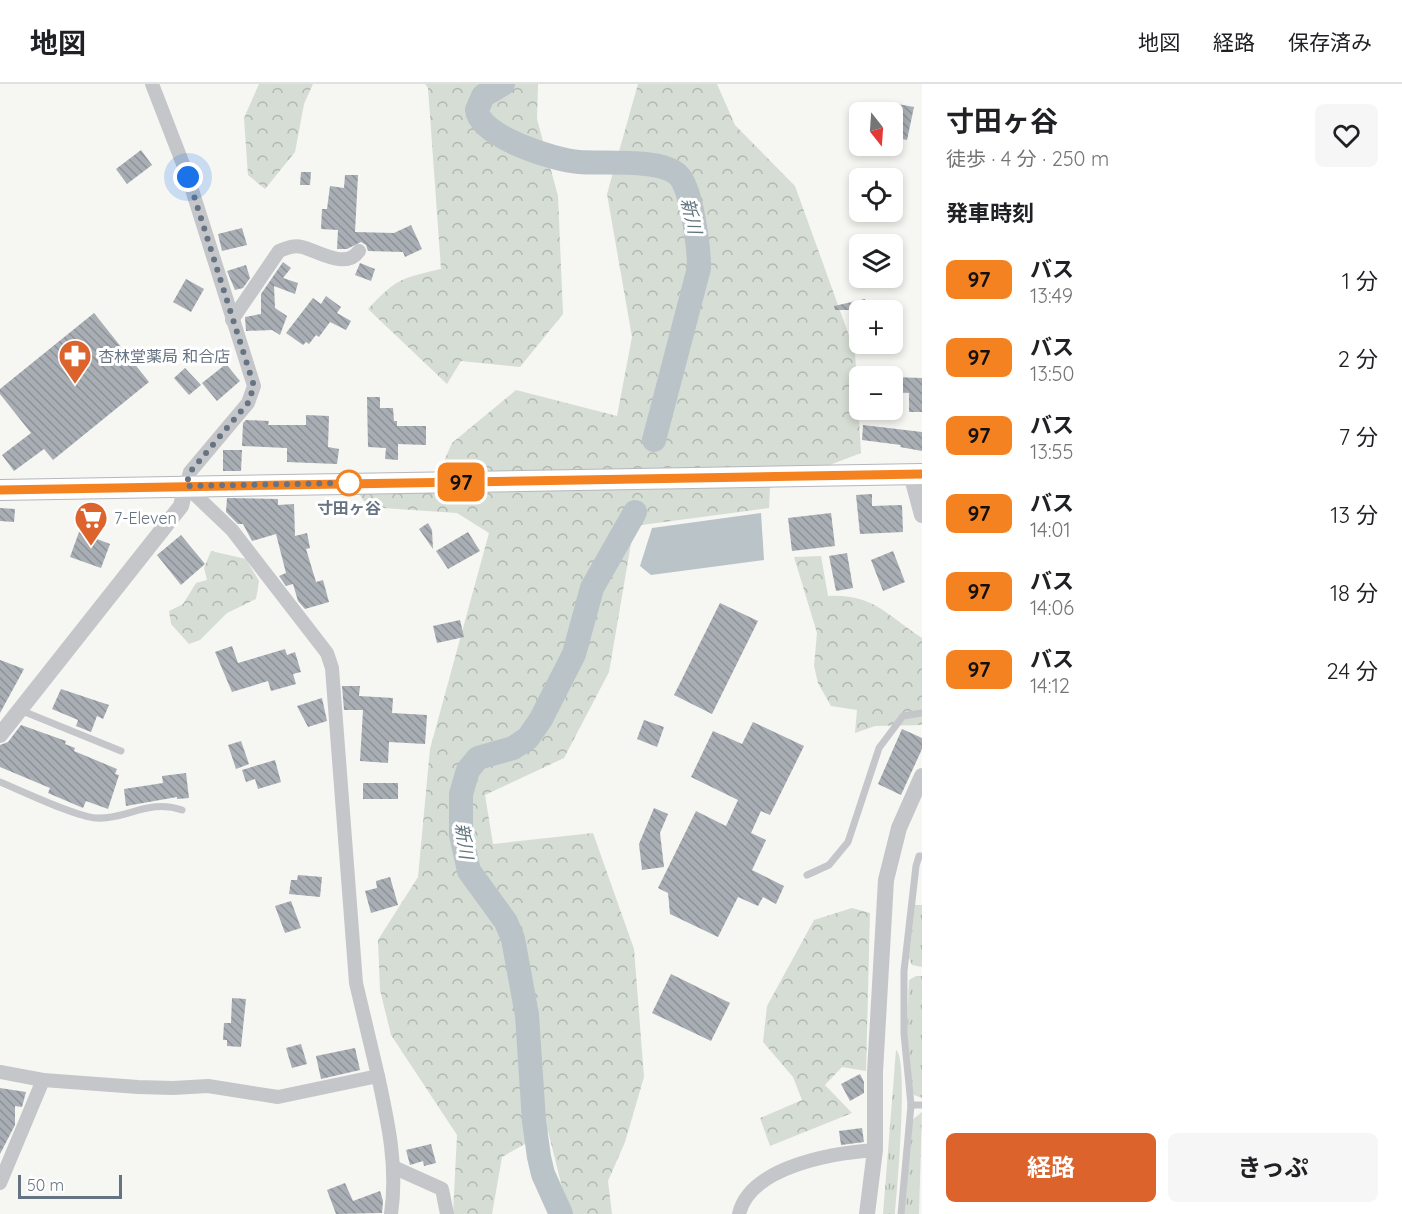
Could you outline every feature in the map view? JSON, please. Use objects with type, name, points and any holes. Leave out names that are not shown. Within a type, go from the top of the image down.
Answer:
[{"type":"main road","points":[[0,490],[917,474]]},
{"type":"street","points":[[0,735],[180,506],[190,472],[248,403],[254,391],[192,186],[152,84]]},
{"type":"street","points":[[232,320],[279,251],[290,246],[303,247],[325,257],[348,258],[356,256],[359,251]]},
{"type":"street","points":[[917,474],[922,515]]},
{"type":"street","points":[[186,486],[232,530],[327,653],[332,668],[356,983],[390,1129],[395,1186],[391,1214]]},
{"type":"street","points":[[867,1214],[875,1150],[875,1072],[886,880],[899,828],[922,776]]},
{"type":"street","points":[[0,1072],[43,1080],[173,1088],[208,1086],[278,1097],[378,1076]]},
{"type":"street","points":[[0,1183],[43,1080]]},
{"type":"street","points":[[739,1214],[753,1187],[782,1171],[835,1153],[875,1150]]},
{"type":"street","points":[[393,1167],[442,1189],[447,1214]]},
{"type":"lane","points":[[19,710],[121,751]]},
{"type":"lane","points":[[807,875],[830,865],[848,842],[879,748],[903,716],[922,713]]},
{"type":"lane","points":[[0,782],[98,819],[155,806],[169,806],[182,810]]},
{"type":"lane","points":[[901,1214],[911,1105],[904,1034],[904,971],[916,867],[919,856],[922,856]]},
{"type":"lane","points":[[911,1105],[922,1105]]},
{"type":"green space","points":[[259,84],[313,84],[304,104],[295,152],[265,189],[248,175],[244,118]]},
{"type":"green space","points":[[425,84],[538,84],[537,119],[558,196],[563,314],[520,367],[461,361],[447,384],[368,309],[386,291],[408,277],[441,269],[428,88]]},
{"type":"green space","points":[[638,84],[717,84],[735,125],[795,186],[849,335],[849,354],[855,354],[856,366],[849,366],[849,420],[859,420],[861,453],[770,488],[769,508],[634,526],[609,672],[564,758],[485,795],[493,844],[593,833],[634,949],[644,1077],[625,1142],[608,1181],[612,1214],[572,1214],[562,1187],[548,1131],[502,1157],[492,1214],[453,1214],[457,1135],[391,1035],[380,990],[378,940],[418,877],[430,749],[489,533],[457,513],[368,507],[357,491],[432,488],[452,443],[516,390],[617,416],[632,337],[607,194]]},
{"type":"green space","points":[[211,551],[246,559],[259,581],[256,599],[227,613],[200,640],[189,644],[171,624],[169,611],[183,604],[196,583],[207,580],[204,568]]},
{"type":"green space","points":[[821,556],[828,596],[844,596],[868,602],[922,638],[922,725],[875,726],[855,733],[857,710],[831,706],[818,683],[814,666],[817,633],[794,557]]},
{"type":"green space","points":[[915,905],[922,905],[922,967],[912,965],[909,958]]},
{"type":"green space","points":[[852,908],[870,913],[866,1071],[842,1067],[825,1085],[852,1113],[770,1146],[760,1118],[802,1100],[793,1077],[763,1042],[767,1006],[814,920]]},
{"type":"green space","points":[[922,976],[922,1098],[914,1095],[912,1091],[907,1031],[909,980]]},
{"type":"green space","points":[[896,1050],[900,1059],[902,1076],[898,1180],[895,1214],[883,1214]]},
{"type":"green space","points":[[922,1112],[919,1214],[903,1214],[912,1120]]},
{"type":"shaded area","points":[[761,513],[764,560],[651,575],[640,566],[652,528]]},
{"type":"building","points":[[903,105],[914,107],[907,140],[903,139]]},
{"type":"building","points":[[141,150],[152,165],[127,184],[116,169]]},
{"type":"building","points":[[301,172],[311,172],[310,185],[300,185]]},
{"type":"building","points":[[345,175],[358,175],[355,232],[394,233],[411,225],[422,249],[405,257],[403,252],[368,251],[366,245],[361,242],[347,249],[337,249],[338,230],[321,229],[322,209],[327,209],[330,186],[344,188]]},
{"type":"building","points":[[242,228],[247,245],[222,251],[218,234]]},
{"type":"building","points":[[283,262],[291,268],[283,278],[298,283],[295,294],[274,286],[275,308],[287,316],[280,335],[272,330],[246,331],[245,317],[261,314],[261,294]]},
{"type":"building","points":[[360,263],[375,269],[371,281],[355,275]]},
{"type":"building","points":[[246,265],[250,278],[243,288],[235,290],[227,271]]},
{"type":"building","points":[[186,279],[204,289],[191,312],[173,302]]},
{"type":"building","points":[[326,296],[341,307],[337,313],[351,321],[346,330],[330,322],[319,337],[316,335],[309,344],[306,342],[303,345],[286,333],[313,298],[321,304]]},
{"type":"building","points":[[849,303],[849,310],[835,310],[834,306]]},
{"type":"building","name":"杏林堂薬局 和合店","points":[[94,313],[149,382],[53,460],[44,449],[14,471],[2,455],[31,433],[0,394],[0,389]]},
{"type":"building","points":[[226,364],[240,381],[217,401],[202,383]]},
{"type":"building","points":[[185,368],[201,385],[189,395],[174,378]]},
{"type":"building","points":[[903,377],[922,378],[922,412],[909,412],[909,393],[903,393]]},
{"type":"building","points":[[367,397],[380,397],[380,408],[393,408],[394,421],[397,421],[397,426],[426,426],[426,445],[398,444],[398,460],[385,459],[386,448],[368,447]]},
{"type":"building","points":[[306,415],[329,416],[328,447],[339,449],[337,464],[287,462],[287,448],[242,446],[243,423],[246,420],[269,421],[268,425],[306,425]]},
{"type":"building","points":[[863,425],[922,432],[922,451],[900,447],[901,445],[862,440]]},
{"type":"building","points":[[223,450],[242,450],[241,471],[223,471]]},
{"type":"building","points":[[872,494],[872,506],[902,505],[903,532],[860,534],[856,495]]},
{"type":"building","points":[[227,498],[278,499],[278,505],[294,504],[295,536],[307,533],[310,548],[306,549],[316,582],[323,580],[329,602],[305,609],[298,601],[293,584],[286,586],[279,576],[286,573],[276,534],[252,541],[243,524],[238,524],[226,512]]},
{"type":"building","points":[[0,508],[15,509],[14,522],[0,521]]},
{"type":"building","points":[[831,513],[835,546],[792,551],[788,518]]},
{"type":"building","points":[[428,523],[432,530],[433,549],[419,529]]},
{"type":"building","points":[[79,532],[110,544],[101,568],[70,557]]},
{"type":"building","points":[[468,532],[480,551],[448,569],[436,551]]},
{"type":"building","points":[[181,535],[205,564],[181,585],[157,555]]},
{"type":"building","points":[[893,551],[905,582],[883,591],[871,560]]},
{"type":"building","points":[[847,553],[853,588],[836,591],[829,556]]},
{"type":"building","points":[[720,603],[758,621],[712,714],[674,695]]},
{"type":"building","points":[[460,620],[464,637],[437,643],[433,626]]},
{"type":"building","points":[[232,646],[238,663],[285,649],[287,655],[295,652],[301,672],[293,674],[296,684],[271,691],[268,681],[232,692],[215,652]]},
{"type":"building","points":[[0,660],[24,669],[0,713]]},
{"type":"building","points":[[342,686],[360,686],[359,696],[393,698],[392,713],[427,715],[425,744],[389,742],[388,763],[360,761],[363,710],[344,710]]},
{"type":"building","points":[[61,689],[109,705],[103,719],[97,716],[91,732],[76,726],[78,720],[52,709]]},
{"type":"building","points":[[322,698],[327,721],[308,727],[297,706]]},
{"type":"building","points":[[644,720],[664,727],[657,747],[637,739]]},
{"type":"building","points":[[753,722],[804,746],[770,815],[761,811],[751,833],[766,840],[752,870],[784,886],[776,904],[763,897],[758,906],[738,897],[718,937],[670,914],[668,893],[658,888],[696,811],[726,826],[738,800],[691,777],[713,731],[742,744]]},
{"type":"building","points":[[21,725],[66,741],[65,744],[75,748],[74,751],[117,769],[115,774],[119,775],[108,809],[86,801],[83,808],[48,793],[50,788],[0,767],[0,745],[8,742]]},
{"type":"building","points":[[902,729],[922,738],[922,749],[901,795],[878,784]]},
{"type":"building","points":[[241,741],[249,764],[236,769],[228,745]]},
{"type":"building","points":[[275,760],[281,782],[258,789],[255,779],[246,782],[242,770]]},
{"type":"building","points":[[186,773],[189,798],[177,799],[177,797],[126,806],[124,789],[163,783],[162,776]]},
{"type":"building","points":[[363,783],[398,783],[398,799],[363,799]]},
{"type":"building","points":[[654,808],[668,814],[660,833],[664,867],[642,870],[639,844]]},
{"type":"building","points":[[298,875],[322,877],[320,897],[289,894],[291,880],[297,880]]},
{"type":"building","points":[[390,877],[398,905],[371,913],[365,891],[377,888],[376,881]]},
{"type":"building","points":[[291,901],[301,928],[285,933],[275,906]]},
{"type":"building","points":[[671,974],[730,1003],[711,1041],[652,1013]]},
{"type":"building","points":[[232,998],[246,999],[241,1047],[227,1046],[227,1040],[223,1040],[224,1023],[231,1023]]},
{"type":"building","points":[[301,1044],[307,1064],[292,1068],[286,1048]]},
{"type":"building","points":[[355,1048],[360,1070],[321,1079],[316,1056]]},
{"type":"building","points":[[860,1074],[864,1082],[864,1093],[850,1101],[841,1084]]},
{"type":"building","points":[[0,1088],[26,1092],[22,1107],[15,1106],[15,1125],[0,1154]]},
{"type":"building","points":[[862,1128],[864,1142],[841,1145],[839,1131]]},
{"type":"building","points":[[431,1144],[436,1163],[424,1166],[423,1161],[410,1165],[406,1150]]},
{"type":"building","points":[[345,1183],[353,1201],[380,1191],[383,1201],[382,1213],[336,1214],[327,1190]]},
{"type":"waterway","name":"新川","points":[[503,84],[483,96],[477,110],[481,120],[504,138],[537,152],[579,162],[659,166],[678,175],[683,182],[694,219],[699,268],[654,440]]},
{"type":"waterway","name":"新川","points":[[561,1214],[543,1174],[539,1157],[534,1121],[527,1015],[513,939],[506,922],[469,871],[461,835],[461,794],[468,770],[478,758],[513,748],[528,738],[541,719],[574,654],[592,588],[635,512]]},
{"type":"bus line","name":"97","points":[[0,490],[922,474]]},
{"type":"place","name":"杏林堂薬局 和合店","points":[[75,385]]},
{"type":"place","name":"寸田ヶ谷","points":[[349,483]]},
{"type":"place","name":"7-Eleven","points":[[91,547]]},
{"type":"route","points":[[188,177],[254,391],[248,403],[190,472],[186,486],[349,483]]}]
